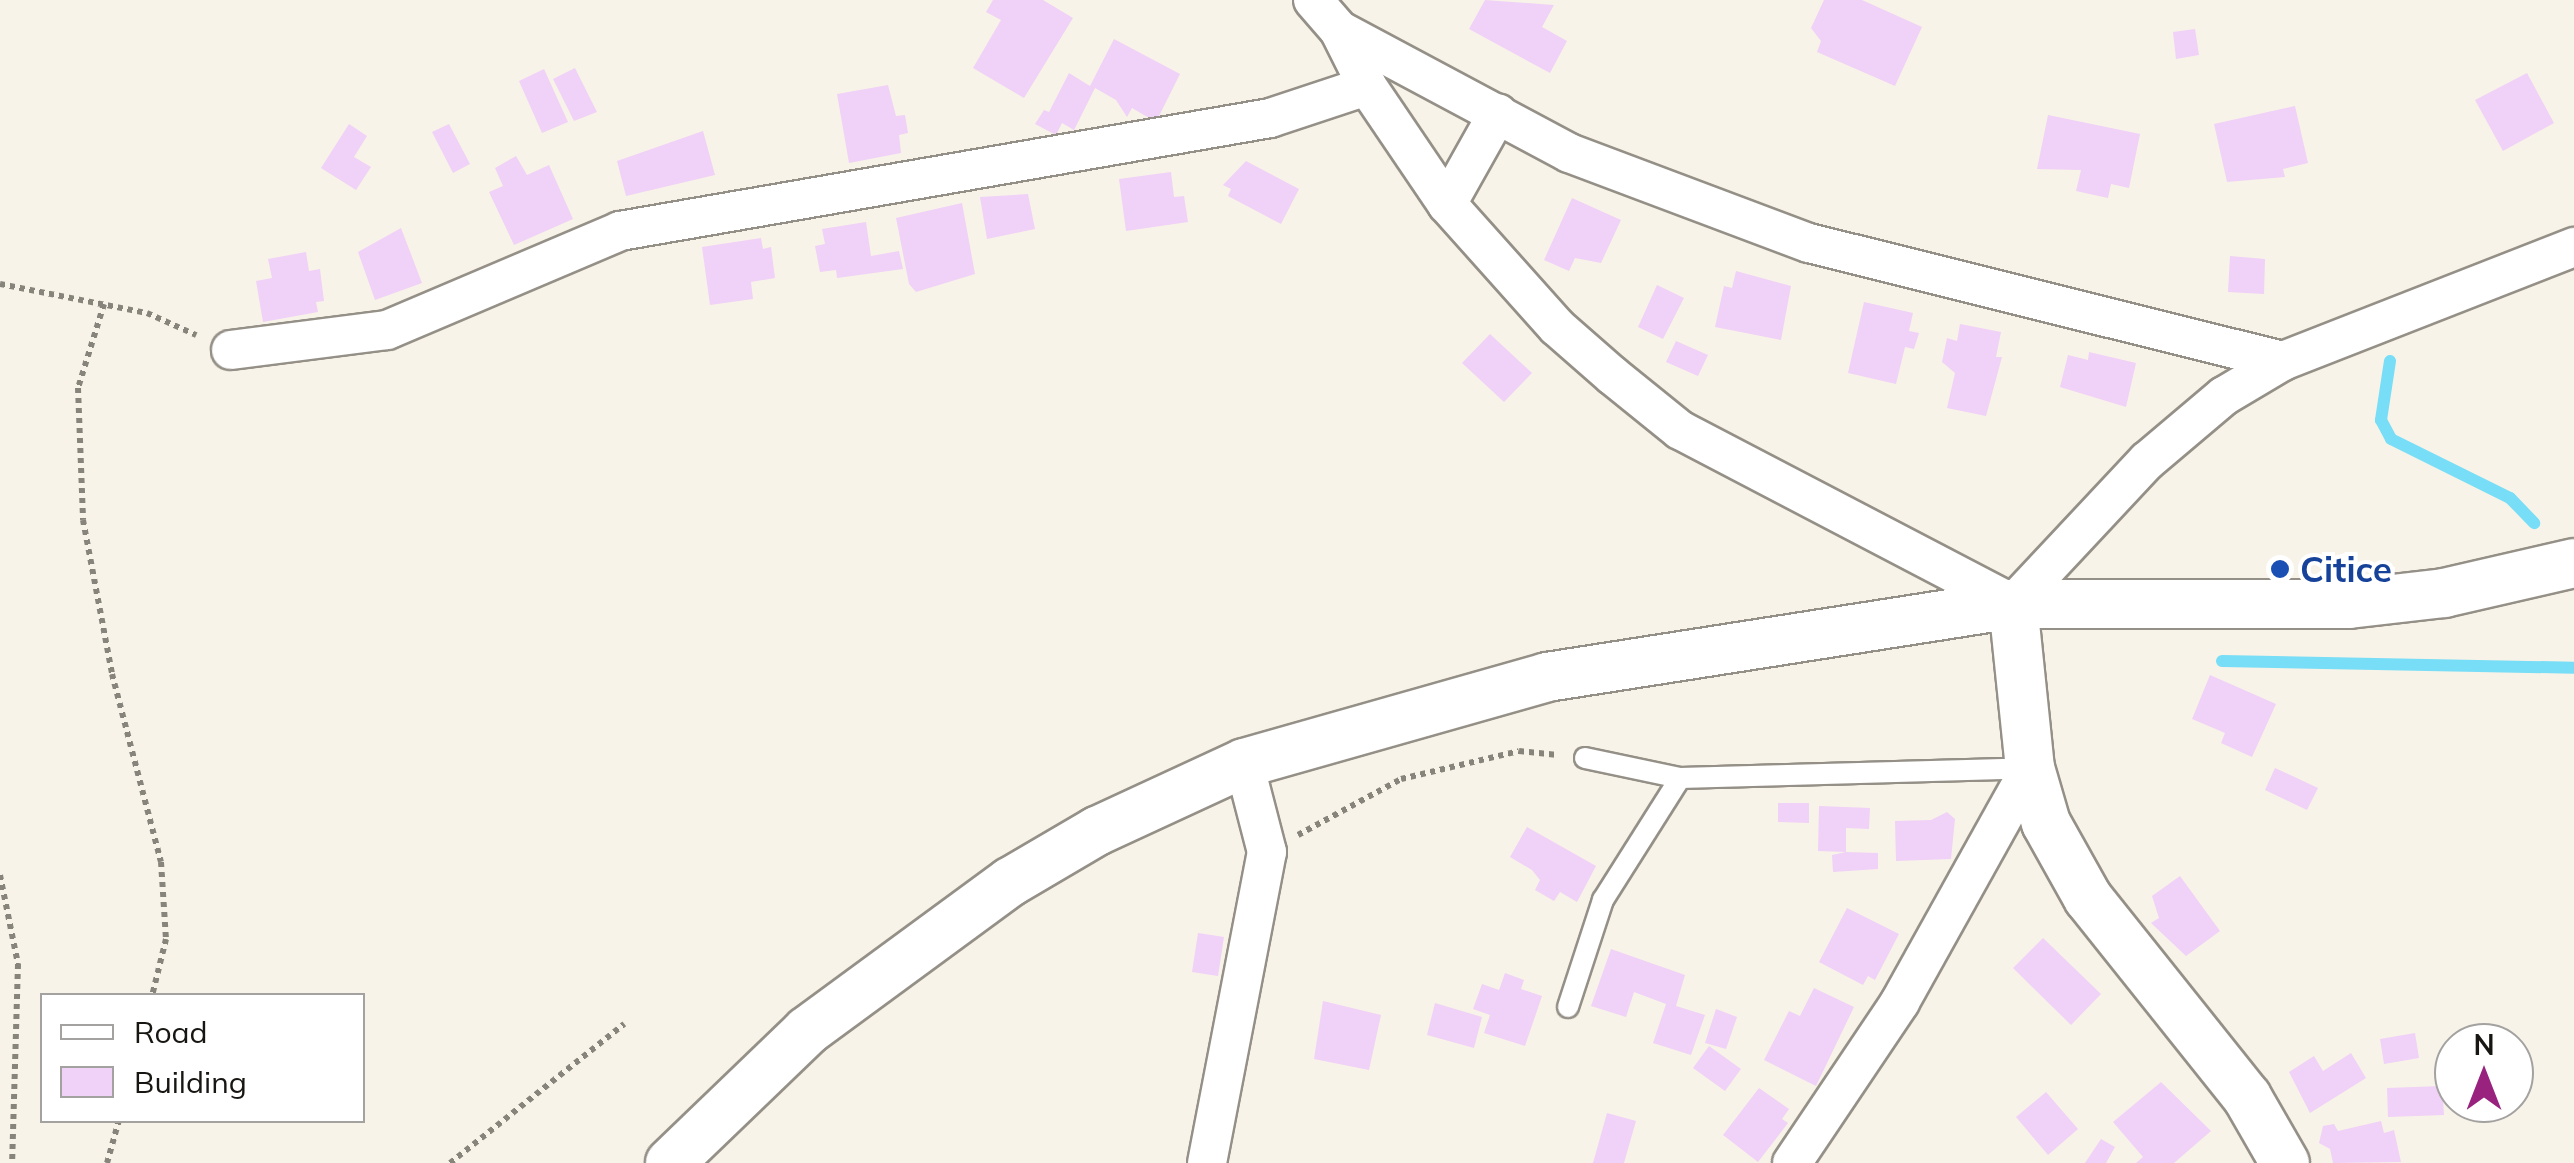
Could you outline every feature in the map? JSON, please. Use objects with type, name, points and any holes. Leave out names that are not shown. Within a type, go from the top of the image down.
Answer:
[{"type":"street","points":[[1313,0],[1339,30],[1367,86],[1447,204],[1557,327],[1680,430],[2013,604]]},
{"type":"street","points":[[1339,30],[1569,153],[1809,243],[2283,360]]},
{"type":"street","points":[[231,350],[387,330],[620,231],[1218,128],[1367,86]]},
{"type":"street","points":[[1447,204],[1498,113]]},
{"type":"street","points":[[2285,1163],[2247,1097],[2066,864],[2030,768],[2013,604],[2147,460],[2224,396],[2283,360],[2574,247]]},
{"type":"street","points":[[670,1163],[807,1031],[1010,882],[1097,832],[1244,763],[1547,677],[2013,604],[2349,604],[2444,593],[2574,563]]},
{"type":"street","points":[[1207,1163],[1266,852],[1244,763]]},
{"type":"street","points":[[1792,1163],[1900,1002],[2030,768]]},
{"type":"lane","points":[[1585,758],[1680,778],[2030,768]]},
{"type":"lane","points":[[1568,1007],[1603,900],[1680,778]]},
{"type":"path","points":[[0,284],[146,313],[231,350]]},
{"type":"path","points":[[104,304],[78,388],[83,520],[112,674],[161,862],[166,939],[153,993]]},
{"type":"path","points":[[1266,852],[1401,779],[1519,750],[1585,758]]},
{"type":"path","points":[[0,875],[18,964],[12,1163]]},
{"type":"path","points":[[450,1163],[624,1024]]},
{"type":"path","points":[[107,1163],[118,1123]]},
{"type":"building","points":[[993,0],[1043,0],[1073,18],[1024,98],[973,68],[1001,20],[986,12]]},
{"type":"building","points":[[1485,0],[1554,5],[1542,27],[1567,41],[1550,73],[1469,29]]},
{"type":"building","points":[[1824,0],[1862,0],[1922,27],[1895,86],[1817,52],[1821,41],[1811,28]]},
{"type":"building","points":[[2195,29],[2199,55],[2176,59],[2173,32]]},
{"type":"building","points":[[1114,39],[1180,74],[1156,122],[1132,108],[1127,117],[1116,100],[1095,88],[1074,130],[1062,123],[1056,135],[1035,124],[1044,110],[1049,112],[1069,73],[1090,86]]},
{"type":"building","points":[[575,68],[597,112],[574,121],[553,79]]},
{"type":"building","points":[[544,69],[568,122],[542,133],[519,81]]},
{"type":"building","points":[[2527,73],[2554,123],[2503,151],[2475,100]]},
{"type":"building","points":[[888,85],[896,116],[905,115],[908,133],[899,135],[901,153],[849,163],[837,94]]},
{"type":"building","points":[[2295,106],[2308,163],[2283,169],[2285,177],[2227,182],[2214,124]]},
{"type":"building","points":[[2048,115],[2140,134],[2129,188],[2111,184],[2108,198],[2076,191],[2081,170],[2037,169]]},
{"type":"building","points":[[349,124],[367,136],[354,157],[371,167],[356,190],[321,168]]},
{"type":"building","points":[[449,124],[470,164],[453,173],[432,132]]},
{"type":"building","points":[[703,131],[715,175],[626,196],[617,161]]},
{"type":"building","points":[[516,156],[527,175],[549,165],[573,219],[514,245],[489,192],[503,186],[495,168]]},
{"type":"building","points":[[1246,161],[1299,189],[1281,224],[1228,196],[1231,189],[1223,185]]},
{"type":"building","points":[[1171,172],[1174,197],[1184,196],[1188,222],[1126,231],[1119,179]]},
{"type":"building","points":[[1028,194],[1035,229],[987,239],[980,197]]},
{"type":"building","points":[[1572,198],[1621,220],[1601,263],[1575,258],[1569,271],[1544,260]]},
{"type":"building","points":[[962,203],[975,274],[916,292],[909,284],[896,218]]},
{"type":"building","points":[[866,222],[871,256],[899,251],[903,269],[837,278],[836,270],[820,272],[815,246],[825,244],[822,229]]},
{"type":"building","points":[[401,228],[422,283],[375,300],[358,252]]},
{"type":"building","points":[[761,238],[763,249],[771,247],[775,278],[751,282],[753,299],[710,305],[702,247]]},
{"type":"building","points":[[306,252],[309,271],[320,269],[324,301],[316,302],[318,312],[263,322],[256,281],[272,278],[268,259]]},
{"type":"building","points":[[2230,256],[2265,259],[2264,294],[2228,292]]},
{"type":"building","points":[[1736,271],[1791,286],[1781,340],[1715,327],[1724,286],[1732,288]]},
{"type":"building","points":[[1657,285],[1684,298],[1663,339],[1638,327]]},
{"type":"building","points":[[1864,302],[1913,313],[1909,331],[1919,333],[1914,349],[1905,347],[1896,384],[1848,373]]},
{"type":"building","points":[[1960,324],[2001,332],[1996,357],[2002,357],[1986,416],[1947,408],[1955,373],[1942,362],[1947,338],[1957,341]]},
{"type":"building","points":[[1490,334],[1532,373],[1504,402],[1462,363]]},
{"type":"building","points":[[1676,341],[1708,355],[1698,376],[1666,362]]},
{"type":"building","points":[[2089,352],[2136,363],[2126,407],[2060,387],[2068,355],[2088,360]]},
{"type":"building","points":[[2210,675],[2276,704],[2252,757],[2221,743],[2225,733],[2192,719]]},
{"type":"building","points":[[2275,768],[2318,788],[2307,810],[2265,790]]},
{"type":"building","points":[[1778,803],[1809,803],[1809,823],[1778,822]]},
{"type":"building","points":[[1819,806],[1870,808],[1869,829],[1846,828],[1846,852],[1818,851]]},
{"type":"building","points":[[1947,812],[1955,819],[1951,859],[1896,861],[1895,821],[1931,820]]},
{"type":"building","points":[[1527,827],[1596,866],[1577,902],[1560,892],[1554,901],[1535,890],[1540,880],[1532,870],[1510,857]]},
{"type":"building","points":[[1878,853],[1878,869],[1833,872],[1832,855]]},
{"type":"building","points":[[2180,876],[2220,931],[2186,956],[2151,923],[2159,918],[2152,896]]},
{"type":"building","points":[[1847,908],[1899,934],[1875,980],[1868,976],[1863,985],[1819,962]]},
{"type":"building","points":[[1198,933],[1224,937],[1218,976],[1192,972]]},
{"type":"building","points":[[2043,938],[2101,994],[2071,1025],[2013,968]]},
{"type":"building","points":[[1611,949],[1685,975],[1676,1006],[1705,1015],[1691,1055],[1653,1043],[1666,1004],[1634,992],[1626,1017],[1591,1006]]},
{"type":"building","points":[[1505,973],[1524,980],[1521,989],[1542,996],[1525,1046],[1484,1033],[1490,1015],[1473,1009],[1482,984],[1499,990]]},
{"type":"building","points":[[1814,988],[1854,1007],[1816,1086],[1764,1060],[1789,1011],[1800,1016]]},
{"type":"building","points":[[1323,1001],[1381,1015],[1369,1070],[1314,1059]]},
{"type":"building","points":[[1435,1003],[1482,1017],[1474,1048],[1427,1035]]},
{"type":"building","points":[[1716,1009],[1737,1017],[1726,1049],[1705,1043]]},
{"type":"building","points":[[2415,1033],[2419,1058],[2384,1064],[2380,1039]]},
{"type":"building","points":[[1709,1046],[1741,1069],[1725,1091],[1693,1068]]},
{"type":"building","points":[[2351,1053],[2366,1078],[2310,1113],[2289,1072],[2314,1056],[2323,1071]]},
{"type":"building","points":[[2161,1082],[2211,1131],[2174,1163],[2136,1163],[2143,1157],[2113,1122]]},
{"type":"building","points":[[2434,1086],[2434,1115],[2388,1117],[2387,1088]]},
{"type":"building","points":[[1759,1088],[1789,1109],[1782,1119],[1788,1123],[1758,1162],[1723,1135]]},
{"type":"building","points":[[2046,1092],[2078,1129],[2048,1155],[2016,1117]]},
{"type":"building","points":[[1607,1113],[1636,1121],[1624,1163],[1593,1163]]},
{"type":"building","points":[[2381,1121],[2384,1133],[2394,1130],[2401,1162],[2333,1163],[2330,1149],[2319,1143],[2323,1126],[2334,1124],[2338,1131]]},
{"type":"building","points":[[2101,1139],[2115,1147],[2106,1163],[2085,1163]]},
{"type":"waterway","points":[[2390,361],[2381,420],[2391,439],[2510,498],[2534,523]]},
{"type":"waterway","points":[[2222,661],[2574,668]]},
{"type":"place","name":"Citice","points":[[2280,569]]}]
